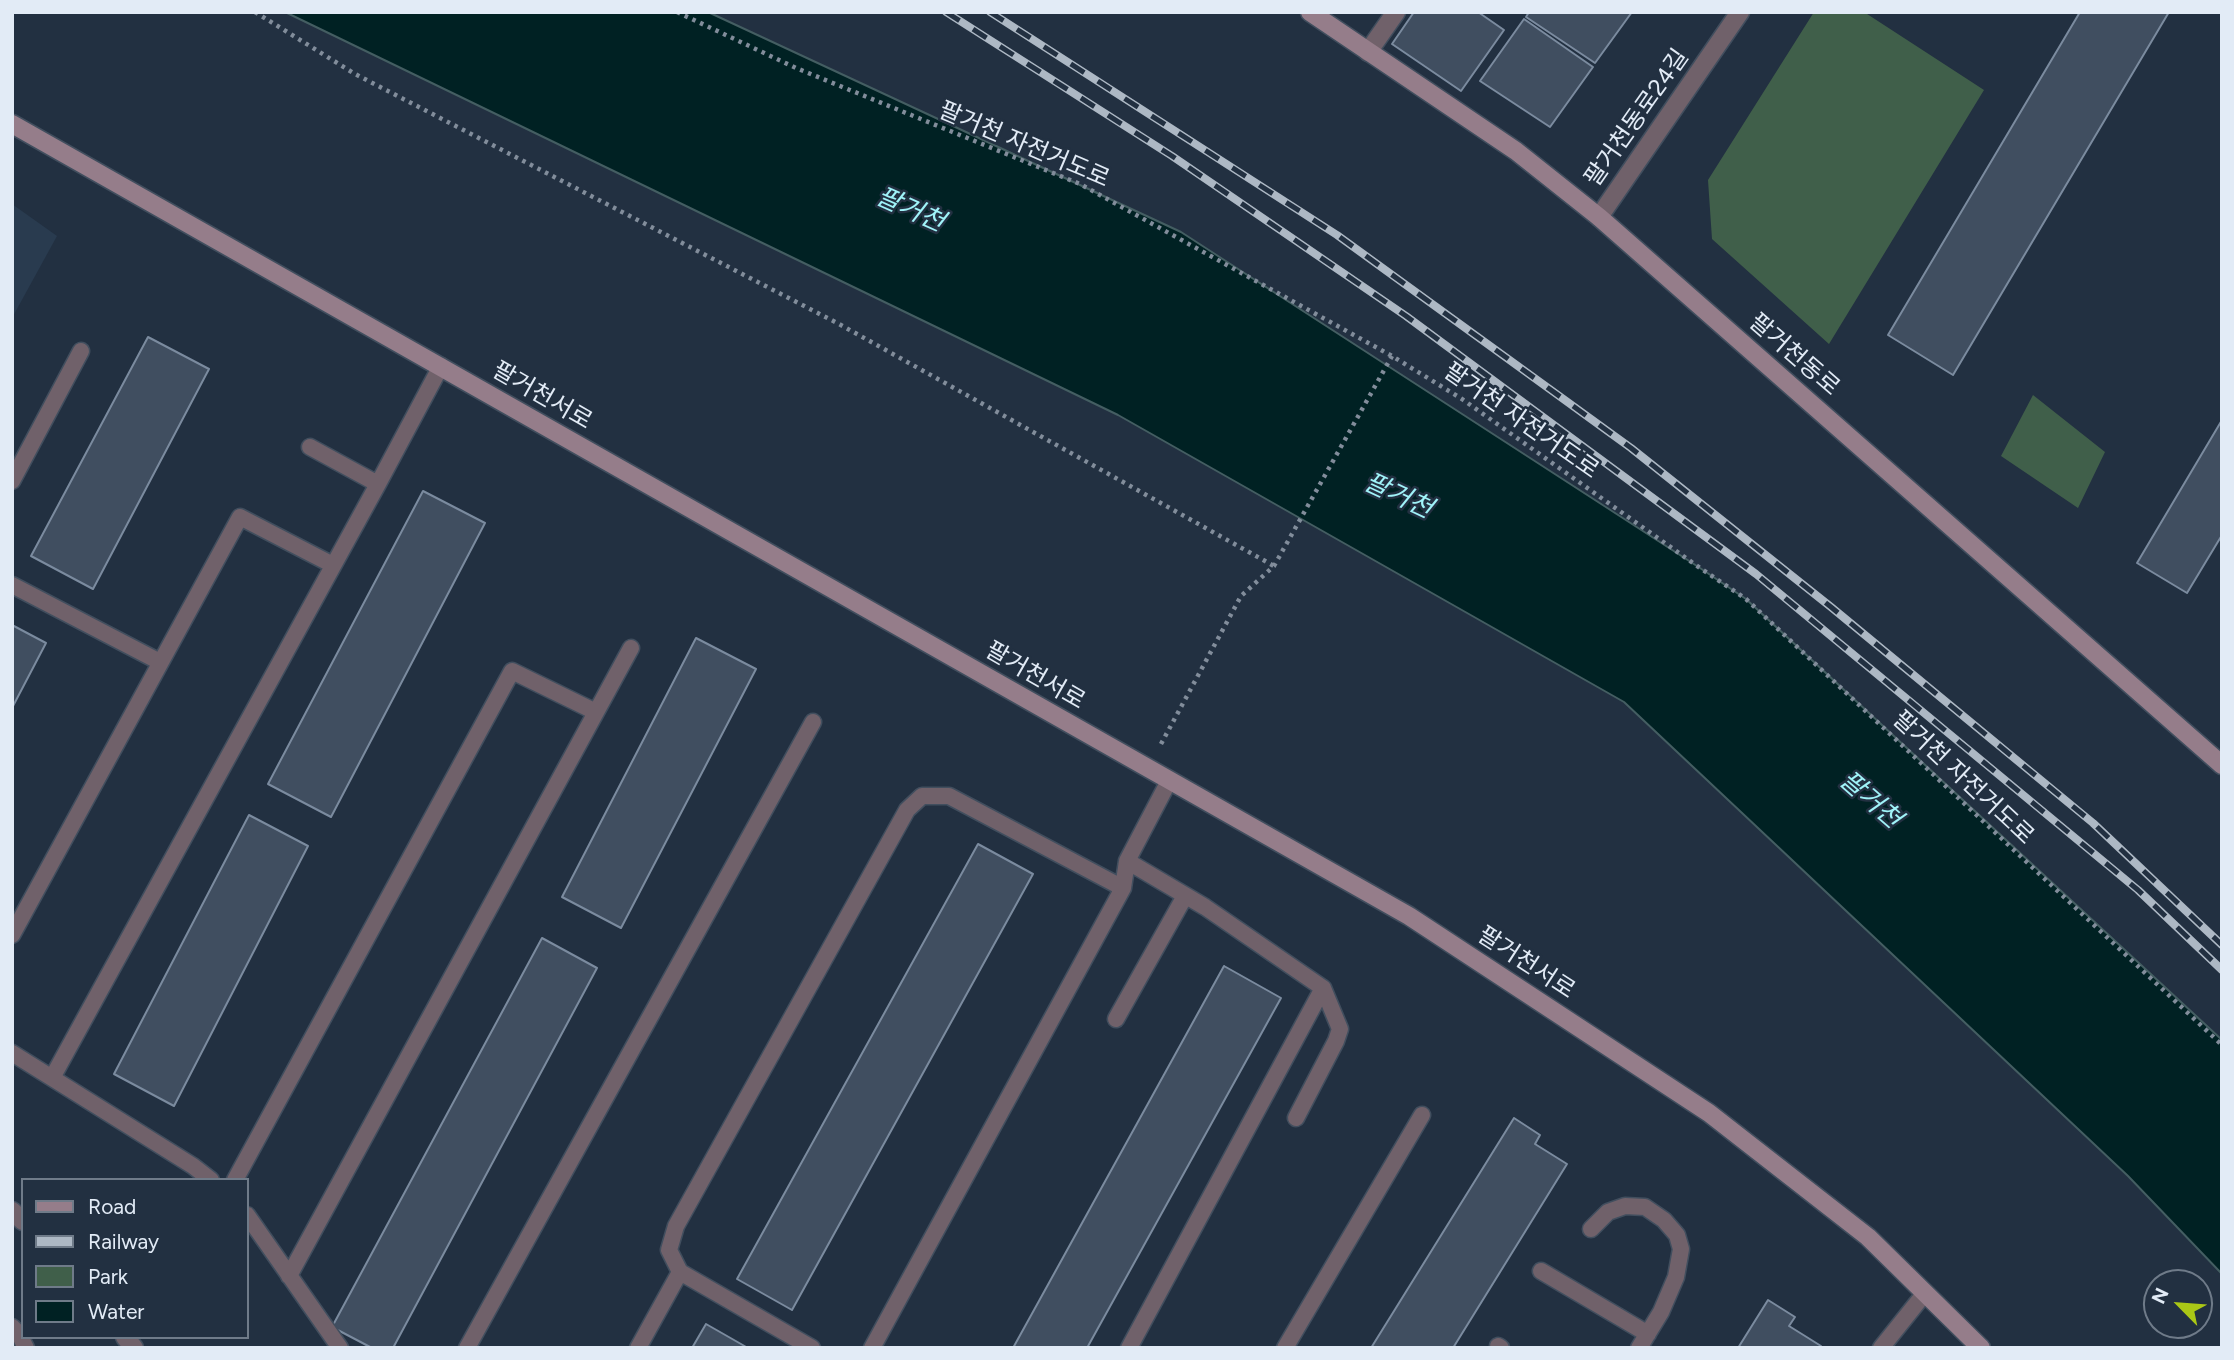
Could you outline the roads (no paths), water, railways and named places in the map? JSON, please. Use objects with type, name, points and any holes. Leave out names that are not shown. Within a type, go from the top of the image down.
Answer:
[{"type":"main road","name":"팔거천동로","points":[[1310,12],[1516,151],[1599,216],[2222,765]]},
{"type":"main road","name":"팔거천서로","points":[[12,124],[1409,916],[1709,1113],[1868,1237],[1981,1348]]},
{"type":"street","points":[[1368,52],[1396,12]]},
{"type":"street","name":"팔거천동로24길","points":[[1599,216],[1740,12]]},
{"type":"lane","points":[[12,481],[81,351]]},
{"type":"lane","points":[[52,1078],[441,366]]},
{"type":"lane","points":[[310,447],[378,484]]},
{"type":"lane","points":[[12,935],[240,517],[333,565]]},
{"type":"lane","points":[[12,585],[160,662]]},
{"type":"lane","points":[[289,1276],[631,648]]},
{"type":"lane","points":[[236,1178],[512,671],[596,712]]},
{"type":"lane","points":[[467,1348],[813,722]]},
{"type":"lane","points":[[873,1348],[1124,888],[1127,861],[1169,781]]},
{"type":"lane","points":[[812,1348],[680,1272],[669,1250],[676,1226],[907,810],[922,796],[949,796],[1124,888]]},
{"type":"lane","points":[[1127,861],[1185,896],[1323,988],[1340,1030],[1296,1118]]},
{"type":"lane","points":[[1116,1019],[1185,896]]},
{"type":"lane","points":[[1129,1348],[1323,988]]},
{"type":"lane","points":[[12,1053],[200,1177]]},
{"type":"lane","points":[[1285,1348],[1422,1115]]},
{"type":"lane","points":[[1541,1271],[1643,1341],[1661,1312],[1676,1277],[1681,1249],[1677,1235],[1664,1220],[1645,1208],[1625,1206],[1608,1212],[1591,1229]]},
{"type":"lane","points":[[248,1216],[340,1348]]},
{"type":"lane","points":[[638,1348],[680,1272]]},
{"type":"lane","points":[[1881,1348],[1925,1293]]},
{"type":"water","name":"팔거천","points":[[285,12],[708,12],[1181,232],[1700,568],[1746,599],[2222,1040],[2222,1274],[2128,1176],[1624,702],[1118,415]]},
{"type":"railway","points":[[946,12],[1172,156],[1406,316],[1756,574],[2138,890],[2222,970]]},
{"type":"railway","points":[[990,12],[1337,235],[1631,448],[1831,607],[2093,823],[2222,945]]}]
